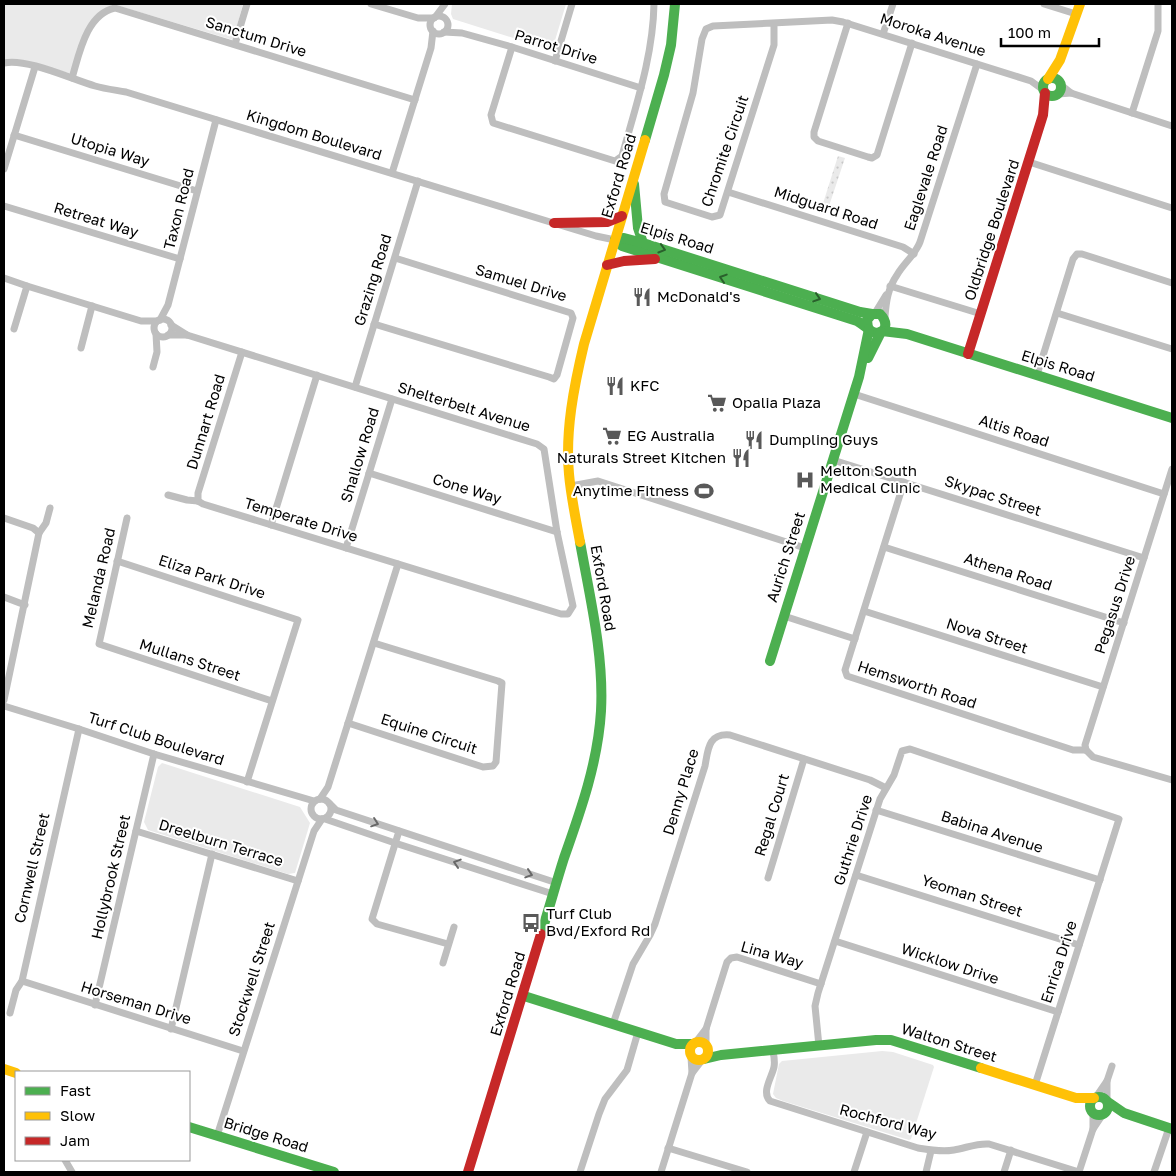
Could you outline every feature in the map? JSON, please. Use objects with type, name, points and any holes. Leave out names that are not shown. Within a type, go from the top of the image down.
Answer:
[{"type":"street","points":[[235,44],[247,4]]},
{"type":"street","points":[[375,4],[418,18],[436,33],[443,32]]},
{"type":"street","points":[[392,173],[431,48],[431,22],[445,4]]},
{"type":"street","points":[[431,48],[448,27],[445,4]]},
{"type":"street","points":[[555,60],[572,4]]},
{"type":"street","points":[[512,47],[491,115],[491,121],[496,125],[615,161],[622,156],[641,88],[650,49],[654,4]]},
{"type":"street","name":"Exford Road","points":[[468,1172],[524,996],[553,894],[579,820],[596,753],[601,710],[600,668],[571,486],[569,443],[571,412],[577,374],[607,265],[664,75],[671,45],[675,4]]},
{"type":"street","points":[[883,34],[893,4]]},
{"type":"street","points":[[1044,4],[1078,9]]},
{"type":"street","points":[[1132,113],[1158,31],[1158,4]]},
{"type":"street","name":"Sanctum Drive","points":[[72,78],[85,35],[107,10],[115,8],[415,100]]},
{"type":"street","name":"Oldbridge Boulevard","points":[[968,354],[1043,115],[1045,85],[1060,60],[1078,9]]},
{"type":"street","points":[[418,18],[442,16],[447,21]]},
{"type":"street","name":"Moroka Avenue","points":[[702,39],[706,29],[713,26],[832,20],[848,23],[1045,85]]},
{"type":"street","name":"Parrot Drive","points":[[447,21],[462,33]]},
{"type":"street","name":"Chromite Circuit","points":[[702,39],[693,94],[663,197],[668,204],[715,218],[720,216],[774,45],[774,23]]},
{"type":"street","points":[[848,23],[814,132],[815,139],[827,144],[872,158],[877,155],[912,43]]},
{"type":"street","name":"Parrot Drive","points":[[443,32],[462,33],[512,47],[641,88]]},
{"type":"street","name":"Oldbridge Boulevard","points":[[1043,115],[1058,89],[1060,60]]},
{"type":"street","name":"Kingdom Boulevard","points":[[4,63],[12,62],[35,67],[615,240]]},
{"type":"street","name":"Eaglevale Road","points":[[880,316],[889,289],[897,274],[914,254],[922,236],[977,64]]},
{"type":"street","points":[[4,169],[35,67]]},
{"type":"street","points":[[1058,89],[1049,96],[1045,85],[1053,78],[1058,89],[1172,126]]},
{"type":"street","name":"Taxon Road","points":[[168,306],[216,120]]},
{"type":"street","name":"Utopia Way","points":[[14,135],[198,191]]},
{"type":"street","points":[[1029,162],[1172,208]]},
{"type":"street","points":[[634,178],[638,228],[643,243]]},
{"type":"street","name":"Grazing Road","points":[[355,387],[418,181]]},
{"type":"street","name":"Midguard Road","points":[[728,192],[903,247],[914,254]]},
{"type":"street","name":"Retreat Way","points":[[4,206],[180,259]]},
{"type":"street","points":[[554,223],[607,222],[622,216]]},
{"type":"street","name":"Elpis Road","points":[[615,240],[624,238],[643,243],[860,312],[880,316],[907,334]]},
{"type":"street","name":"Elpis Road","points":[[615,240],[622,246],[857,321],[868,329]]},
{"type":"street","points":[[1037,375],[1077,254],[1172,283]]},
{"type":"street","name":"Samuel Drive","points":[[374,324],[554,379],[573,318],[570,313],[394,258]]},
{"type":"street","points":[[607,265],[634,260],[664,259]]},
{"type":"street","points":[[4,278],[141,321],[165,320],[170,324]]},
{"type":"street","points":[[14,329],[28,286]]},
{"type":"street","points":[[889,289],[981,314]]},
{"type":"street","points":[[80,348],[92,306]]},
{"type":"street","points":[[157,352],[154,327],[168,306]]},
{"type":"street","points":[[153,367],[157,352],[171,330],[168,306]]},
{"type":"street","points":[[1057,313],[1172,349]]},
{"type":"street","points":[[880,316],[886,328],[881,332],[874,333],[868,329],[867,320],[880,316]]},
{"type":"street","points":[[141,321],[162,337],[167,335]]},
{"type":"street","name":"Shelterbelt Avenue","points":[[170,324],[187,335],[537,444],[544,450],[557,532],[573,606],[568,614],[561,614],[398,564]]},
{"type":"street","name":"Aurich Street","points":[[770,661],[854,394],[868,329]]},
{"type":"street","name":"Elpis Road","points":[[881,332],[907,334],[1172,418]]},
{"type":"street","name":"Aurich Street","points":[[859,377],[881,332]]},
{"type":"street","name":"Shelterbelt Avenue","points":[[167,335],[187,335]]},
{"type":"street","name":"Dunnart Road","points":[[198,501],[198,495],[242,352]]},
{"type":"street","points":[[271,525],[317,375]]},
{"type":"street","name":"Altis Road","points":[[854,394],[1164,494]]},
{"type":"street","name":"Shallow Road","points":[[346,548],[392,399]]},
{"type":"street","name":"Skypac Street","points":[[833,460],[1144,558]]},
{"type":"street","name":"Pegasus Drive","points":[[1086,750],[1085,745],[1172,469]]},
{"type":"street","name":"Cone Way","points":[[369,474],[557,532]]},
{"type":"street","points":[[571,486],[598,481],[805,548]]},
{"type":"street","name":"Hemsworth Road","points":[[904,482],[845,670],[847,676],[1073,750],[1086,750],[1093,757],[1172,780]]},
{"type":"street","name":"Temperate Drive","points":[[168,495],[198,501],[398,564]]},
{"type":"street","points":[[4,700],[6,675],[25,604],[39,533],[46,523],[50,508]]},
{"type":"street","points":[[4,518],[33,528],[39,533]]},
{"type":"street","name":"Melanda Road","points":[[99,644],[127,518]]},
{"type":"street","name":"Athena Road","points":[[884,547],[1124,623]]},
{"type":"street","name":"Eliza Park Drive","points":[[117,561],[298,620],[272,701]]},
{"type":"street","points":[[324,819],[330,814],[328,787],[398,564]]},
{"type":"street","points":[[4,598],[25,604]]},
{"type":"street","name":"Nova Street","points":[[864,612],[1103,687]]},
{"type":"street","points":[[784,616],[855,638]]},
{"type":"street","name":"Equine Circuit","points":[[348,723],[483,766],[493,766],[496,762],[502,683],[374,642]]},
{"type":"street","name":"Mullans Street","points":[[99,644],[272,701]]},
{"type":"street","points":[[247,782],[272,701]]},
{"type":"street","name":"Turf Club Boulevard","points":[[4,706],[299,798],[317,800]]},
{"type":"street","name":"Cornwell Street","points":[[10,1013],[16,990],[22,981],[79,729]]},
{"type":"street","name":"Denny Place","points":[[613,1024],[633,964],[655,924],[705,766],[711,741],[719,735],[730,734],[870,780],[886,788]]},
{"type":"street","name":"Guthrie Drive","points":[[820,1046],[815,1006],[821,984],[876,810],[894,774],[902,751],[910,749],[1119,819],[1110,848]]},
{"type":"street","name":"Hollybrook Street","points":[[95,1005],[154,754]]},
{"type":"street","name":"Regal Court","points":[[768,878],[804,759]]},
{"type":"street","points":[[328,787],[317,800],[312,812],[317,818],[553,894]]},
{"type":"street","name":"Turf Club Boulevard","points":[[299,798],[312,812]]},
{"type":"street","points":[[317,800],[329,803],[336,810],[557,883]]},
{"type":"street","name":"Babina Avenue","points":[[876,810],[1100,880]]},
{"type":"street","name":"Stockwell Street","points":[[312,812],[314,831]]},
{"type":"street","name":"Stockwell Street","points":[[216,1136],[314,831],[324,819]]},
{"type":"street","name":"Dreelburn Terrace","points":[[136,831],[298,881]]},
{"type":"street","points":[[399,831],[372,919],[377,924],[448,944]]},
{"type":"street","name":"Enrica Drive","points":[[1035,1085],[1110,848]]},
{"type":"street","points":[[171,1029],[212,854]]},
{"type":"street","name":"Yeoman Street","points":[[856,875],[1079,945]]},
{"type":"street","points":[[442,962],[454,927]]},
{"type":"street","name":"Wicklow Drive","points":[[835,941],[1058,1012]]},
{"type":"street","name":"Lina Way","points":[[707,1047],[706,1029],[727,962],[730,958],[737,957],[821,984]]},
{"type":"street","name":"Horseman Drive","points":[[22,981],[243,1051]]},
{"type":"street","points":[[524,996],[676,1044],[701,1042],[721,1055]]},
{"type":"street","name":"Lina Way","points":[[694,1043],[706,1029]]},
{"type":"street","points":[[580,1172],[599,1114],[606,1099],[627,1070],[638,1032]]},
{"type":"street","name":"Walton Street","points":[[703,1059],[721,1055],[891,1040],[1076,1098],[1101,1108]]},
{"type":"street","points":[[692,1073],[690,1048],[694,1043]]},
{"type":"street","points":[[676,1044],[696,1060],[703,1059]]},
{"type":"street","points":[[661,1172],[692,1073],[708,1054],[707,1047]]},
{"type":"street","name":"Rochford Way","points":[[773,1051],[774,1068],[766,1093],[770,1101],[931,1151],[952,1150],[984,1144],[1011,1150],[1079,1172]]},
{"type":"street","points":[[1079,1172],[1101,1108],[1112,1066]]},
{"type":"street","points":[[1107,1081],[1090,1104],[1170,1128],[1154,1172]]},
{"type":"street","name":"Walton Street","points":[[1076,1098],[1095,1097]]},
{"type":"street","points":[[1093,1129],[1101,1108]]},
{"type":"street","name":"Bridge Road","points":[[190,1127],[334,1172]]},
{"type":"street","points":[[854,1172],[867,1132]]},
{"type":"street","points":[[668,1148],[747,1172]]},
{"type":"street","points":[[1004,1172],[1011,1150]]},
{"type":"street","points":[[926,1172],[931,1151]]},
{"type":"street","points":[[66,1161],[72,1172]]},
{"type":"shaded area","points":[[4,4],[243,4],[233,40],[116,5],[104,9],[84,33],[72,74],[55,69],[4,61]]},
{"type":"shaded area","points":[[452,4],[566,4],[553,47],[549,49],[551,42],[544,40],[542,47],[453,19],[451,14]]},
{"type":"shaded area","points":[[838,156],[845,158],[826,215],[820,213]]},
{"type":"shaded area","points":[[162,763],[300,807],[310,823],[295,873],[288,874],[148,830],[144,822],[158,767]]},
{"type":"shaded area","points":[[882,1051],[893,1052],[933,1065],[934,1067],[911,1139],[909,1140],[783,1101],[776,1098],[773,1094],[779,1064],[782,1061]]},
{"type":"traffic: fast","points":[[645,140],[671,45],[675,4]]},
{"type":"traffic: fast","points":[[1048,78],[1056,78],[1061,83],[1061,87],[1059,94],[1048,96],[1043,91],[1043,83],[1048,78]]},
{"type":"traffic: fast","points":[[634,184],[638,228],[643,243]]},
{"type":"traffic: fast","points":[[615,240],[624,238],[643,243],[860,312],[872,314]]},
{"type":"traffic: fast","points":[[615,240],[622,246],[857,321],[873,332],[877,333],[885,328],[885,322],[880,314],[872,314],[867,320],[868,328]]},
{"type":"traffic: fast","points":[[770,661],[859,377],[869,329]]},
{"type":"traffic: fast","points":[[882,331],[907,334],[1172,418]]},
{"type":"traffic: fast","points":[[868,358],[881,332]]},
{"type":"traffic: fast","points":[[541,934],[588,786],[596,749],[601,711],[598,648],[580,542]]},
{"type":"traffic: fast","points":[[524,996],[676,1044],[693,1044]]},
{"type":"traffic: fast","points":[[704,1059],[721,1055],[891,1040],[981,1068]]},
{"type":"traffic: fast","points":[[1095,1097],[1103,1097],[1108,1102],[1108,1106],[1106,1113],[1095,1115],[1090,1110],[1090,1102],[1095,1097]]},
{"type":"traffic: fast","points":[[1108,1102],[1124,1113],[1172,1129]]},
{"type":"traffic: fast","points":[[190,1127],[334,1172]]},
{"type":"traffic: slow","points":[[1048,79],[1060,60],[1080,4]]},
{"type":"traffic: slow","points":[[580,542],[571,491],[568,458],[569,425],[574,392],[584,344],[645,140]]},
{"type":"traffic: slow","points":[[695,1042],[703,1042],[708,1047],[708,1051],[706,1058],[695,1060],[690,1055],[690,1047],[695,1042]]},
{"type":"traffic: slow","points":[[981,1068],[1076,1098],[1094,1098]]},
{"type":"traffic: slow","points":[[4,1069],[15,1073]]},
{"type":"traffic: jam","points":[[968,354],[1043,115],[1045,93]]},
{"type":"traffic: jam","points":[[554,223],[607,222],[622,216]]},
{"type":"traffic: jam","points":[[607,265],[624,261],[655,259]]},
{"type":"traffic: jam","points":[[468,1172],[541,934]]},
{"type":"place","name":"McDonald's","points":[[642,297]]},
{"type":"place","name":"KFC","points":[[615,386]]},
{"type":"place","name":"Opalia Plaza","points":[[717,403]]},
{"type":"place","name":"EG Australia","points":[[612,436]]},
{"type":"place","name":"Dumpling Guys","points":[[754,440]]},
{"type":"place","name":"Naturals Street Kitchen","points":[[741,458]]},
{"type":"place","name":"Melton South Medical Clinic","points":[[805,480]]},
{"type":"place","name":"Anytime Fitness","points":[[704,491]]},
{"type":"place","name":"Turf Club Bvd/Exford Rd","points":[[531,923]]}]
